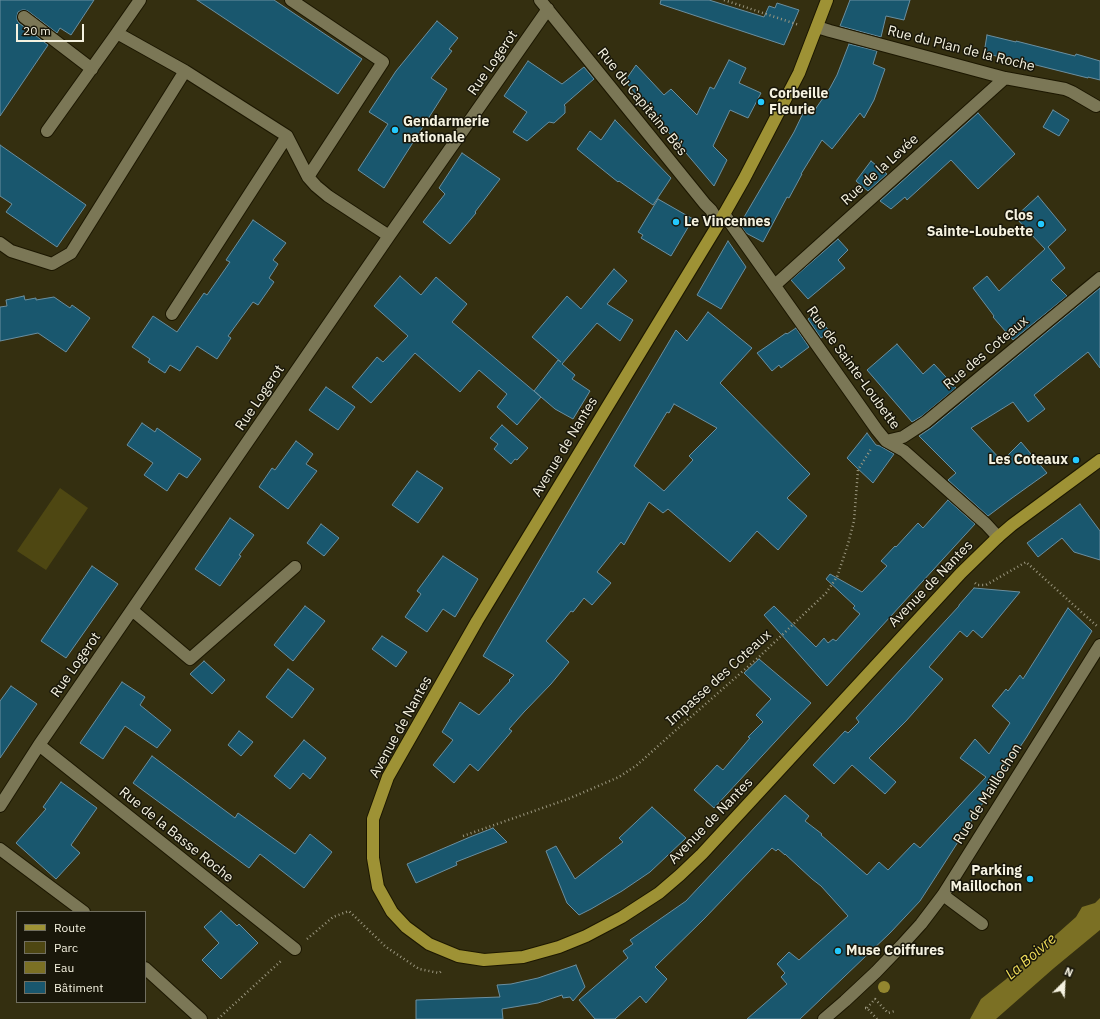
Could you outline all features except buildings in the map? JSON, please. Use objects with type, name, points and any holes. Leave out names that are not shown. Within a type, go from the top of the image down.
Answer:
[{"type":"main road","name":"Avenue de Nantes","points":[[827,0],[799,73],[744,179],[477,621],[388,777],[373,819],[373,858],[378,887],[392,912],[406,927],[429,944],[458,956],[484,960],[523,957],[559,947],[586,936],[622,917],[659,893],[702,854],[961,573],[998,537],[1100,460]]},
{"type":"street","points":[[47,132],[140,0]]},
{"type":"street","points":[[291,0],[383,62],[308,177]]},
{"type":"street","name":"Rue du Capitaine Bès","points":[[544,5],[705,204],[721,218]]},
{"type":"street","name":"Rue Logerot","points":[[0,806],[39,745],[389,236],[544,5]]},
{"type":"street","points":[[24,17],[92,69]]},
{"type":"street","name":"Rue du Plan de la Roche","points":[[816,29],[830,31],[1005,78],[1065,89],[1096,106]]},
{"type":"street","points":[[117,33],[185,71],[287,136],[308,177],[316,186],[328,196],[389,236]]},
{"type":"street","points":[[0,243],[11,251],[52,264],[71,254],[185,71]]},
{"type":"street","name":"Rue de la Levée","points":[[775,285],[1005,78]]},
{"type":"street","points":[[172,314],[287,136]]},
{"type":"street","name":"Rue de Sainte-Loubette","points":[[721,218],[775,285],[886,441],[904,451],[986,524],[998,537]]},
{"type":"street","name":"Rue des Coteaux","points":[[886,441],[903,437],[926,422],[1100,278]]},
{"type":"street","points":[[132,610],[190,659],[295,567]]},
{"type":"street","name":"Rue de Maillochon","points":[[824,1019],[860,987],[902,946],[943,895],[1100,645]]},
{"type":"street","name":"Rue de la Basse Roche","points":[[39,745],[295,949]]},
{"type":"street","points":[[0,849],[83,911]]},
{"type":"street","points":[[943,895],[982,924]]},
{"type":"street","points":[[146,969],[201,1019]]},
{"type":"path","points":[[724,0],[816,29]]},
{"type":"path","name":"Impasse des Coteaux","points":[[463,836],[568,799],[620,777],[657,747],[760,656],[826,593],[837,577],[854,521],[858,470],[876,442],[886,441]]},
{"type":"path","points":[[976,585],[986,585],[1026,562],[1096,626]]},
{"type":"path","points":[[217,1019],[333,916],[349,911],[386,948],[419,969],[439,973],[458,956]]},
{"type":"path","points":[[867,1008],[875,999],[888,1013],[895,1011]]},
{"type":"green space","points":[[60,488],[88,508],[46,570],[17,551]]},
{"type":"water","name":"La Boivre","points":[[1100,898],[1100,930],[996,1019],[970,1019],[981,999],[1005,980],[1076,917],[1082,907],[1095,903]]},
{"type":"place","name":"Corbeille Fleurie","points":[[761,102]]},
{"type":"place","name":"Gendarmerie nationale","points":[[395,130]]},
{"type":"place","name":"Le Vincennes","points":[[676,222]]},
{"type":"place","name":"Clos Sainte-Loubette","points":[[1041,224]]},
{"type":"place","name":"Les Coteaux","points":[[1076,460]]},
{"type":"place","name":"Parking Maillochon","points":[[1030,879]]},
{"type":"place","name":"Muse Coiffures","points":[[838,951]]}]
